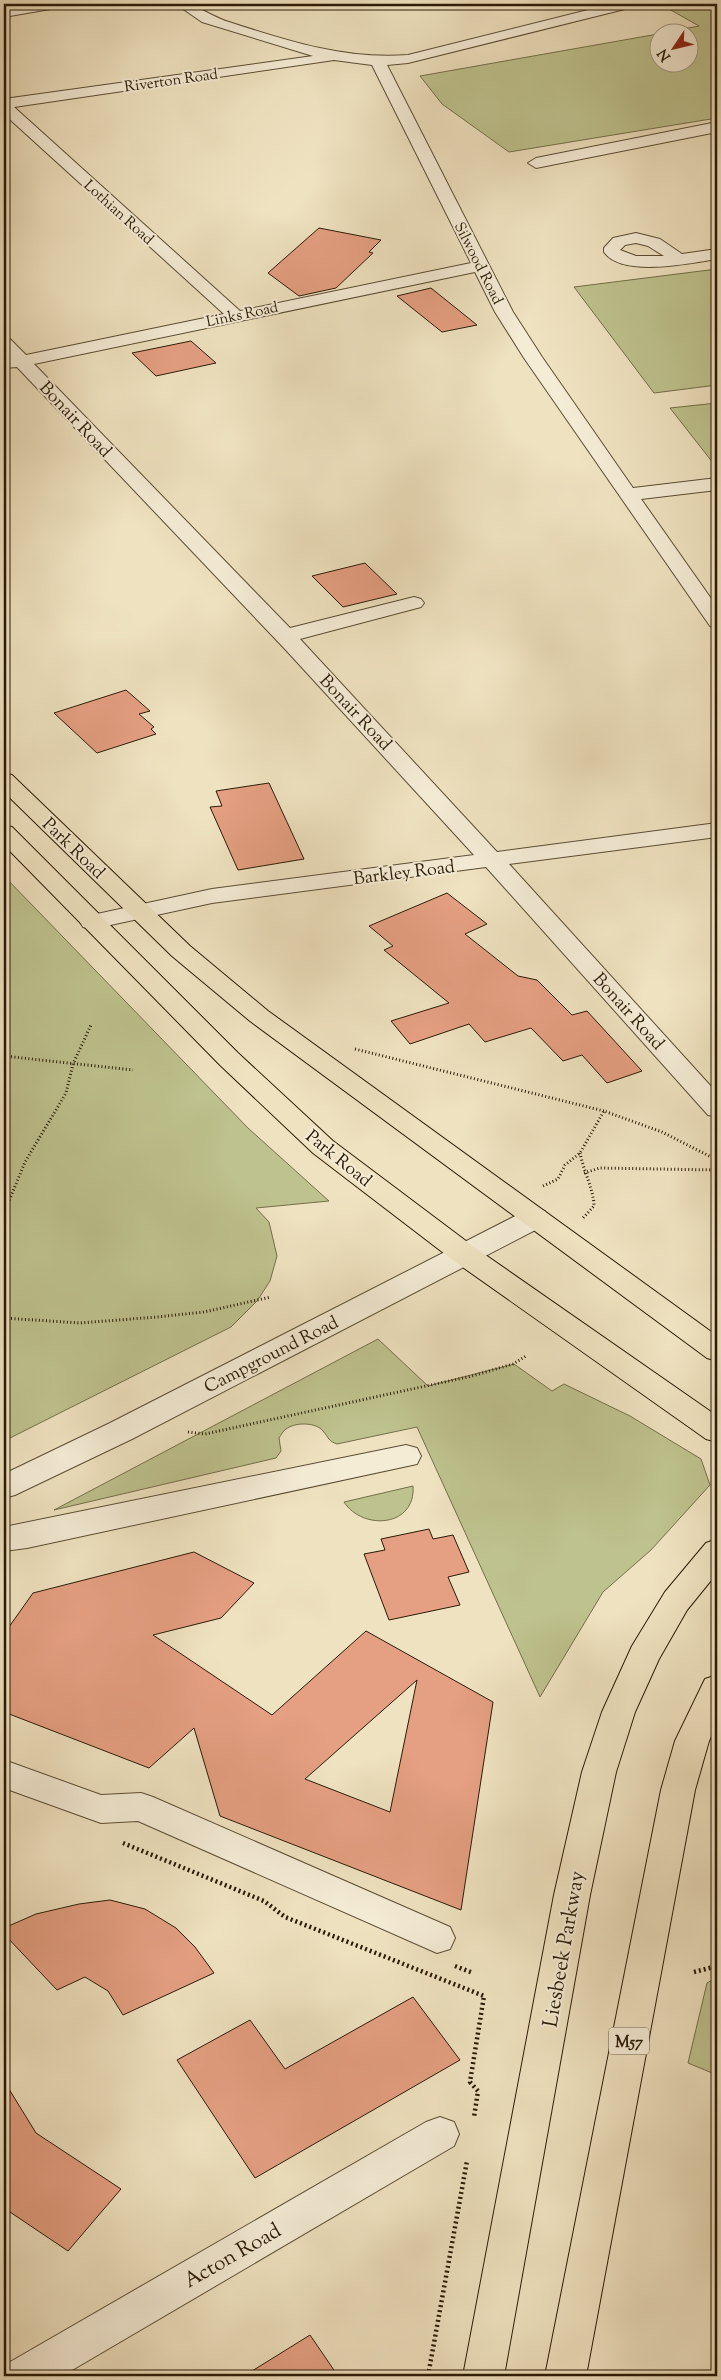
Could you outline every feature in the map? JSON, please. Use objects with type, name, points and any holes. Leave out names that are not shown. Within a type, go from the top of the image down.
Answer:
[{"type":"main road","name":"Park Road","points":[[4,780],[181,951],[259,1016],[717,1351]]},
{"type":"main road","name":"Park Road","points":[[4,832],[270,1099],[316,1141],[464,1254],[717,1431]]},
{"type":"main road","name":"Liesbeek Parkway","points":[[483,2376],[551,2019],[582,1841],[602,1756],[632,1680],[654,1638],[677,1599],[717,1551]]},
{"type":"main road","name":"M57","points":[[565,2376],[676,1799],[692,1741],[717,1688]]},
{"type":"street","points":[[4,12],[56,4]]},
{"type":"street","points":[[183,4],[214,22],[339,57],[377,61],[408,59],[628,4]]},
{"type":"street","name":"Riverton Road","points":[[4,105],[339,57]]},
{"type":"street","name":"Silwood Road","points":[[377,61],[504,312],[533,358],[717,622]]},
{"type":"street","name":"Lothian Road","points":[[4,105],[236,316]]},
{"type":"street","points":[[536,163],[717,126]]},
{"type":"street","points":[[676,258],[717,254]]},
{"type":"street","name":"Links Road","points":[[13,363],[481,266]]},
{"type":"street","name":"Bonair Road","points":[[4,343],[13,363],[285,636],[492,860],[717,1109]]},
{"type":"street","points":[[629,494],[717,484]]},
{"type":"street","points":[[285,636],[414,603]]},
{"type":"street","name":"Barkley Road","points":[[92,922],[139,910],[212,896],[717,830]]},
{"type":"street","name":"Campground Road","points":[[4,1487],[121,1431],[535,1218]]},
{"type":"street","points":[[4,1539],[28,1536],[406,1456]]},
{"type":"street","points":[[4,1774],[101,1810],[141,1807],[437,1938]]},
{"type":"street","name":"Acton Road","points":[[24,2376],[460,2137]]},
{"type":"path","points":[[4,1212],[25,1162],[66,1093],[73,1064],[91,1025]]},
{"type":"path","points":[[351,1048],[604,1111],[647,1124],[683,1140],[717,1160]]},
{"type":"path","points":[[4,1056],[73,1064],[106,1065],[133,1070]]},
{"type":"path","points":[[541,1187],[558,1179],[565,1165],[580,1153],[604,1111]]},
{"type":"path","points":[[578,1222],[594,1206],[594,1199],[584,1173],[580,1153]]},
{"type":"path","points":[[584,1173],[600,1168],[717,1170]]},
{"type":"path","points":[[4,1318],[80,1323],[114,1319],[157,1318],[204,1312],[271,1297]]},
{"type":"path","points":[[188,1432],[205,1434],[472,1376],[513,1364],[526,1356]]},
{"type":"path","points":[[101,1810],[119,1841],[264,1901],[285,1917],[484,1996],[470,2082],[478,2091],[460,2137],[428,2376]]},
{"type":"path","points":[[694,1972],[717,1966]]},
{"type":"green space","points":[[701,4],[717,4],[717,118],[509,152],[442,104],[420,76],[648,36],[648,72],[698,72],[698,22],[692,22],[669,9]]},
{"type":"green space","points":[[717,269],[717,385],[654,393],[574,287]]},
{"type":"green space","points":[[717,403],[717,468],[670,408]]},
{"type":"green space","points":[[4,876],[248,1128],[329,1201],[256,1208],[269,1222],[277,1256],[270,1281],[257,1301],[231,1327],[4,1441]]},
{"type":"green space","points":[[378,1339],[428,1386],[514,1364],[552,1391],[564,1384],[630,1416],[701,1459],[710,1485],[651,1550],[603,1592],[540,1697],[417,1427],[337,1444],[330,1440],[316,1426],[295,1425],[285,1430],[279,1438],[281,1451],[276,1458],[54,1510]]},
{"type":"green space","points":[[413,1486],[412,1500],[406,1510],[397,1517],[387,1520],[363,1518],[344,1502]]},
{"type":"green space","points":[[717,1977],[717,2075],[688,2063],[707,1983]]},
{"type":"building","points":[[319,228],[381,240],[369,252],[373,253],[336,288],[299,296],[268,273]]},
{"type":"building","points":[[431,288],[477,325],[442,332],[397,296]]},
{"type":"building","points":[[191,341],[216,363],[156,376],[132,353]]},
{"type":"building","points":[[365,563],[397,594],[343,607],[312,576]]},
{"type":"building","points":[[126,690],[150,711],[139,714],[154,727],[151,729],[156,734],[97,753],[54,713]]},
{"type":"building","points":[[269,783],[304,859],[238,870],[210,807],[222,806],[216,791]]},
{"type":"building","points":[[447,893],[487,924],[465,934],[518,976],[537,980],[572,1015],[587,1011],[642,1071],[607,1083],[582,1055],[563,1061],[531,1028],[485,1042],[469,1024],[410,1044],[391,1021],[449,1003],[384,950],[393,946],[369,926]]},
{"type":"building","points":[[429,1529],[433,1539],[453,1535],[469,1572],[448,1577],[460,1605],[389,1620],[364,1554],[385,1550],[381,1539]]},
{"type":"building","points":[[194,1552],[254,1583],[221,1618],[153,1635],[272,1715],[366,1631],[493,1702],[461,1910],[220,1816],[194,1728],[149,1768],[4,1712],[4,1634],[33,1593]],"holes":[[[417,1680],[390,1812],[305,1779]]]},
{"type":"building","points":[[110,1900],[145,1909],[176,1928],[195,1947],[214,1973],[123,2015],[108,1991],[85,1977],[57,1990],[4,1934],[4,1928],[36,1914],[79,1904]]},
{"type":"building","points":[[413,1997],[460,2060],[255,2178],[177,2060],[250,2020],[285,2069]]},
{"type":"building","points":[[4,2081],[36,2133],[121,2189],[68,2251],[4,2208]]},
{"type":"building","points":[[310,2335],[338,2376],[244,2376]]}]
